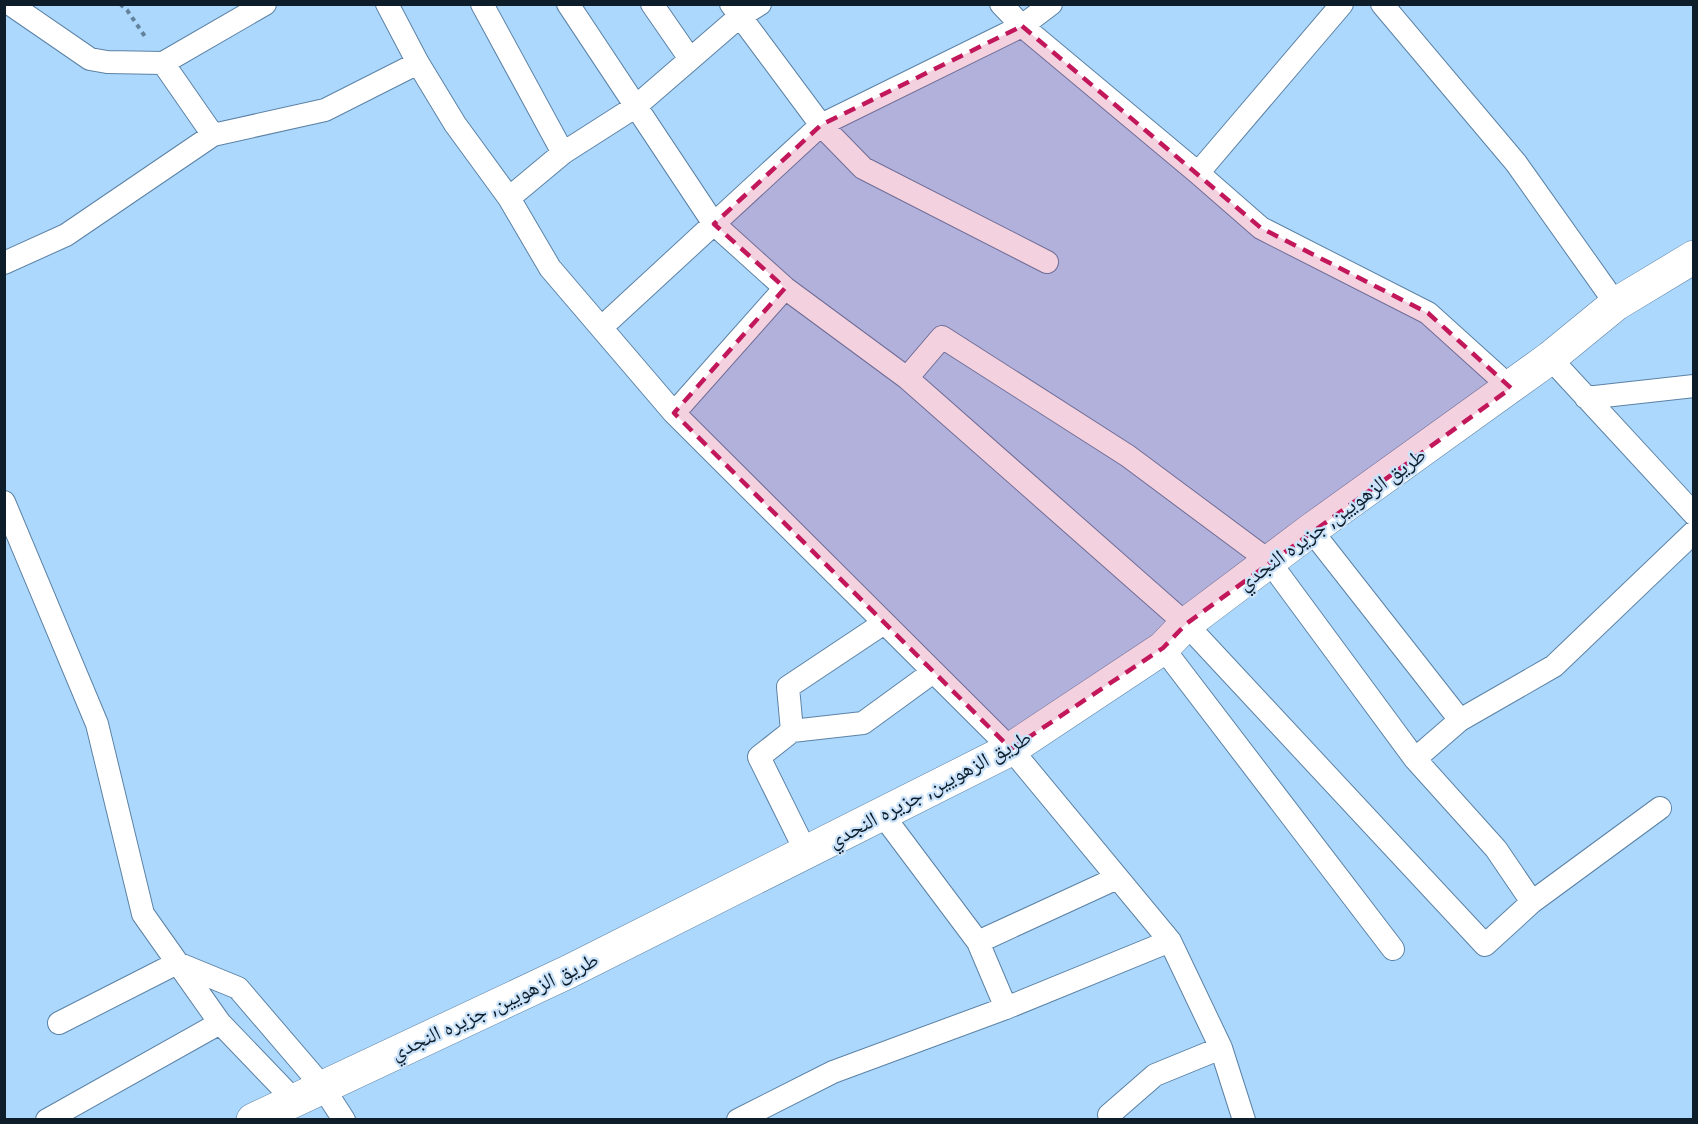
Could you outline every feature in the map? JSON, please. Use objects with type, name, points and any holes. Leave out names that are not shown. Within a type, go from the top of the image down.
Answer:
[{"type":"street","points":[[10,4],[90,59],[107,62],[163,63],[265,4]]},
{"type":"street","points":[[387,4],[418,63],[455,124],[509,198],[550,268],[674,413],[1011,749],[1170,941],[1221,1048],[1244,1119]]},
{"type":"street","points":[[482,4],[562,153]]},
{"type":"street","points":[[568,4],[714,224],[785,288],[907,378],[1186,624],[1485,945],[1532,902],[1660,807]]},
{"type":"street","points":[[652,4],[690,59]]},
{"type":"street","points":[[509,198],[562,153],[635,107],[690,59],[735,11],[760,4]]},
{"type":"street","points":[[1001,4],[1022,26],[1261,228],[1428,313],[1511,388]]},
{"type":"street","points":[[602,327],[821,125],[1022,26],[1050,4]]},
{"type":"street","points":[[1198,173],[1342,4]]},
{"type":"street","points":[[1382,4],[1516,163],[1616,304]]},
{"type":"street","points":[[735,11],[821,125],[863,168],[1047,262]]},
{"type":"street","points":[[163,63],[213,135]]},
{"type":"street","points":[[4,263],[66,235],[213,135],[325,110],[418,63]]},
{"type":"street","name":"طريق الزهويين, جزيره النجدي","points":[[253,1119],[570,971],[1011,749],[1163,648],[1186,624],[1311,530],[1511,388],[1616,304],[1694,257]]},
{"type":"street","points":[[674,413],[785,288]]},
{"type":"street","points":[[907,378],[942,337],[1128,456],[1269,561],[1415,759],[1496,849],[1532,902]]},
{"type":"street","points":[[1550,358],[1694,514]]},
{"type":"street","points":[[1586,398],[1694,386]]},
{"type":"street","points":[[4,502],[10,536],[97,724],[143,914],[220,1023],[344,1119]]},
{"type":"street","points":[[1311,530],[1460,720]]},
{"type":"street","points":[[1415,759],[1460,720],[1554,666],[1694,532]]},
{"type":"street","points":[[792,731],[788,687],[884,623]]},
{"type":"street","points":[[1163,648],[1393,949]]},
{"type":"street","points":[[806,852],[759,757],[792,731],[863,723],[933,672]]},
{"type":"street","points":[[882,814],[978,942],[1006,1008]]},
{"type":"street","points":[[978,942],[1117,878]]},
{"type":"street","points":[[738,1119],[833,1072],[1006,1008],[1170,941]]},
{"type":"street","points":[[59,1023],[177,963],[238,988],[308,1093]]},
{"type":"street","points":[[47,1119],[220,1023]]},
{"type":"street","points":[[1109,1115],[1155,1075],[1221,1048]]},
{"type":"path","points":[[120,4],[127,10],[163,63]]},
{"type":"highlighted area","points":[[1022,26],[1261,228],[1428,313],[1511,388],[1186,624],[1163,648],[1011,749],[674,413],[785,288],[714,224],[821,125]]}]
